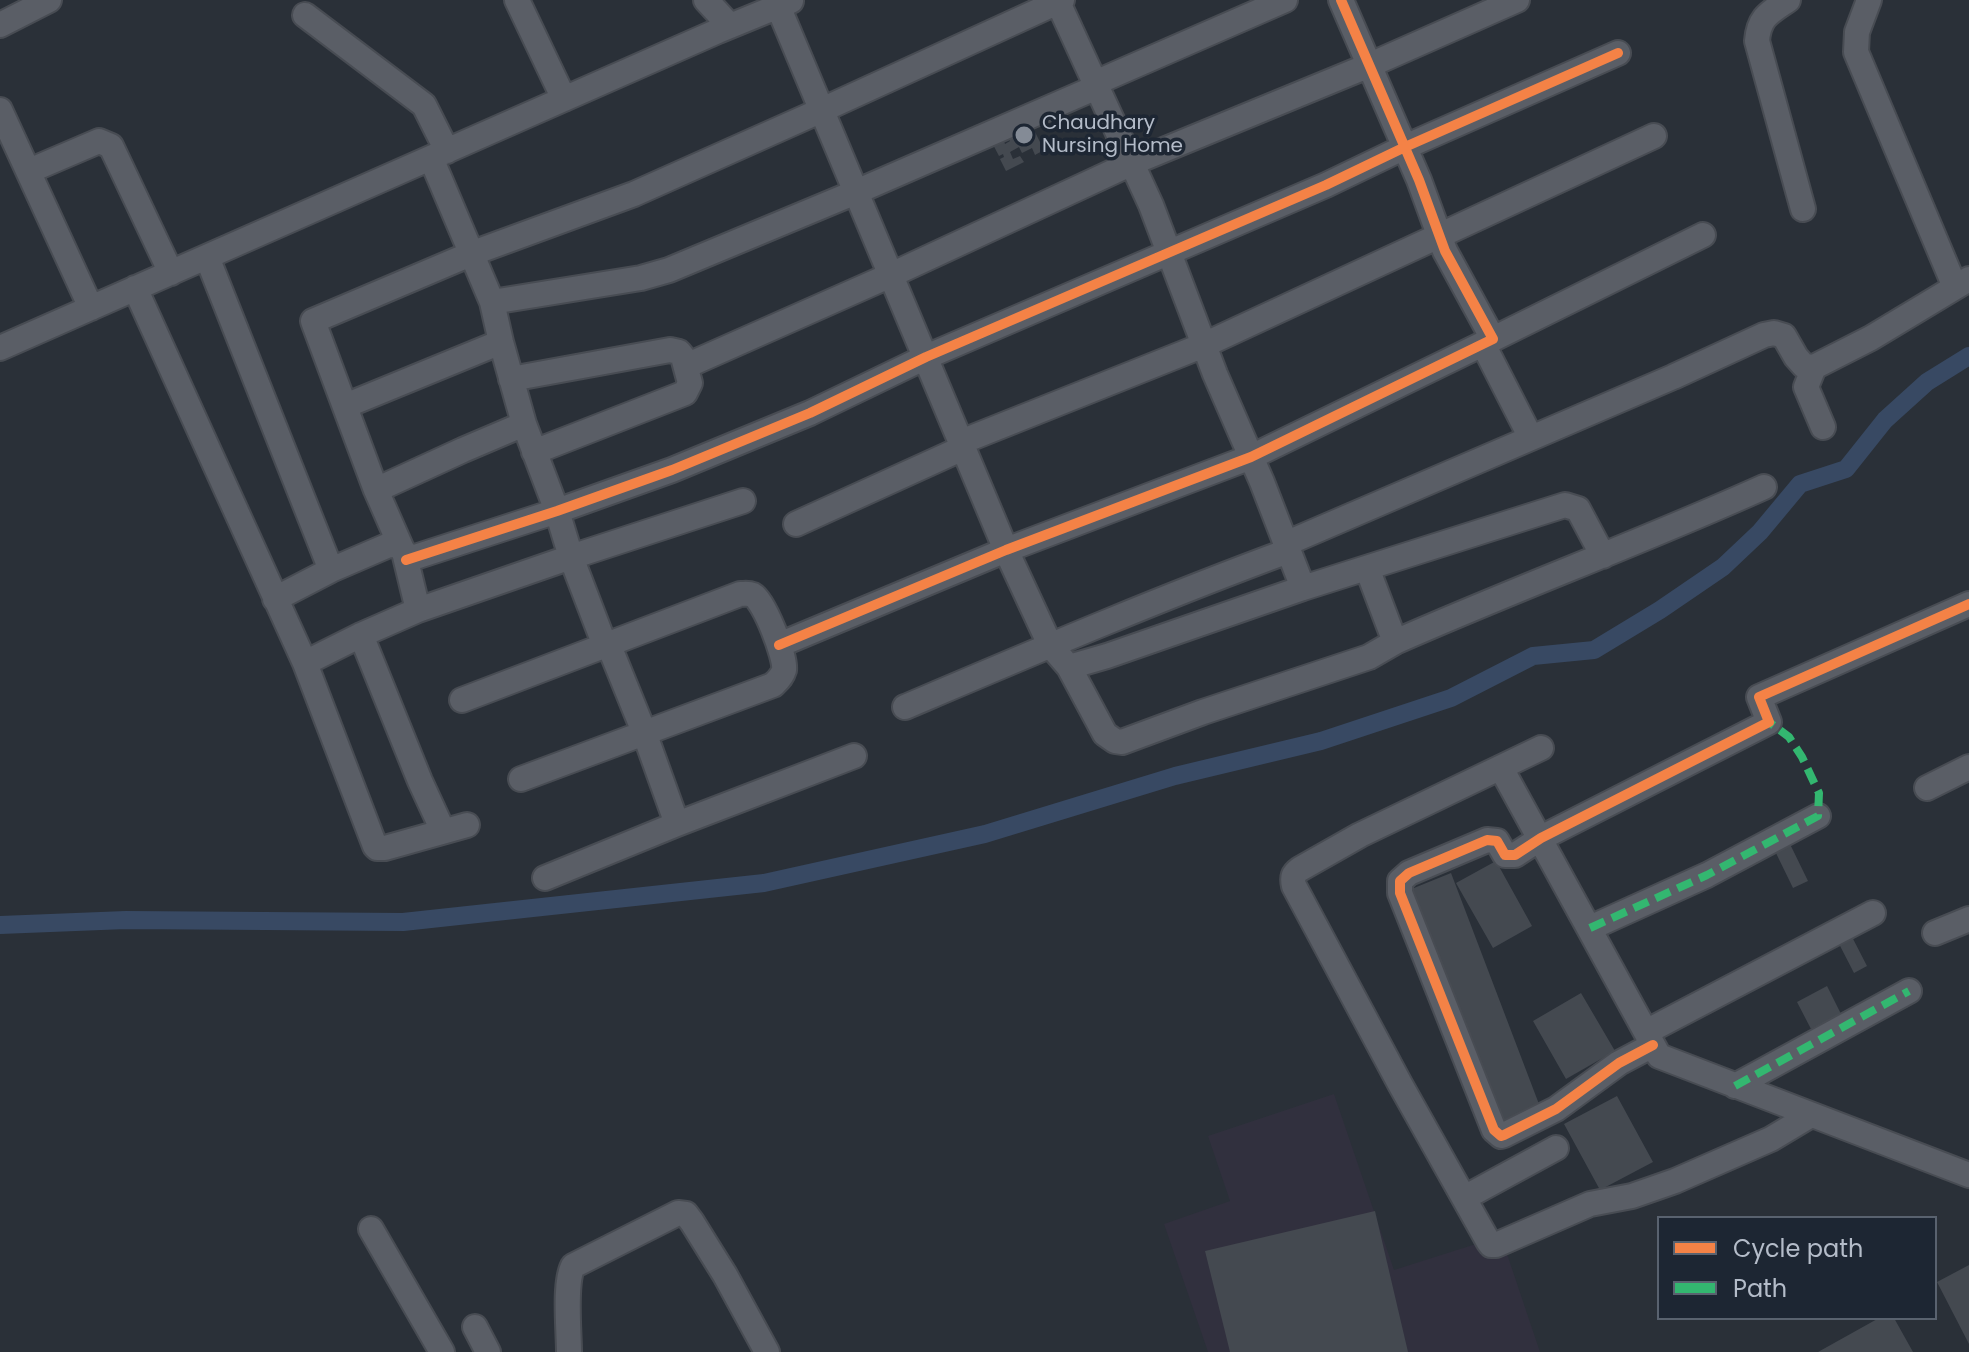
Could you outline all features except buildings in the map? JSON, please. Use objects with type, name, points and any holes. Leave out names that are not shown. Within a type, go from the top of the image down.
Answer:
[{"type":"street","points":[[0,25],[49,0]]},
{"type":"street","points":[[517,0],[564,99]]},
{"type":"street","points":[[706,0],[730,26]]},
{"type":"street","points":[[492,302],[641,278],[669,270],[856,192],[1285,0]]},
{"type":"street","points":[[1341,0],[1405,147],[1445,251],[1531,438]]},
{"type":"street","points":[[686,366],[1132,163],[1370,65],[1517,0]]},
{"type":"street","points":[[1788,0],[1772,10],[1759,25],[1757,41],[1803,209]]},
{"type":"street","points":[[905,707],[1286,548],[1764,335],[1774,333],[1784,336],[1804,366],[1814,367],[1871,338],[1962,283],[1856,52],[1857,32],[1869,0]]},
{"type":"street","points":[[418,610],[404,554],[376,490],[313,321],[473,253],[634,194],[1059,1],[1151,205],[1303,588]]},
{"type":"street","points":[[1,346],[786,3],[822,110],[1006,550],[1050,645],[1069,667],[1105,734],[1115,741],[1122,742],[1369,657],[1448,619],[1764,487]]},
{"type":"street","points":[[305,15],[424,105],[492,302],[524,424],[571,557],[644,732],[677,824]]},
{"type":"street","points":[[404,554],[557,511],[672,470],[810,413],[926,357],[1326,185],[1618,53]]},
{"type":"street","points":[[0,110],[91,308]]},
{"type":"street","points":[[796,524],[962,445],[1204,345],[1654,136]]},
{"type":"street","points":[[29,171],[99,141],[111,146],[171,273]]},
{"type":"street","points":[[779,645],[1006,550],[1251,457],[1703,235]]},
{"type":"street","points":[[207,257],[331,570]]},
{"type":"street","points":[[135,288],[305,663],[375,846],[385,848],[467,825]]},
{"type":"street","points":[[345,406],[501,342]]},
{"type":"street","points":[[511,379],[670,350],[679,352],[686,366],[690,383],[685,393],[534,452]]},
{"type":"street","points":[[1814,367],[1806,387],[1823,427]]},
{"type":"street","points":[[376,490],[524,424]]},
{"type":"street","points":[[305,663],[418,610],[743,501]]},
{"type":"street","points":[[1069,667],[1303,588],[1565,505],[1578,509],[1603,556]]},
{"type":"street","points":[[275,599],[389,545],[396,545],[404,554]]},
{"type":"street","points":[[1367,568],[1395,642]]},
{"type":"street","points":[[462,700],[740,594],[748,593],[761,603],[785,666],[782,676],[773,685],[521,779]]},
{"type":"street","points":[[1873,913],[1649,1038],[1556,1109],[1501,1136],[1494,1130],[1400,893],[1400,881],[1409,873],[1487,840],[1497,841],[1505,855],[1515,855],[1541,838],[1769,722],[1759,697],[1969,604]]},
{"type":"street","points":[[361,635],[443,831]]},
{"type":"street","points":[[1541,748],[1360,835],[1300,869],[1292,878],[1400,1084],[1488,1241],[1496,1245],[1590,1204],[1643,1193],[1675,1181],[1771,1139],[1811,1115]]},
{"type":"street","points":[[545,878],[854,756]]},
{"type":"street","points":[[1927,788],[1969,767]]},
{"type":"street","points":[[1501,768],[1659,1056],[1969,1175]]},
{"type":"street","points":[[1590,928],[1707,875],[1818,816]]},
{"type":"street","points":[[1935,933],[1969,919]]},
{"type":"street","points":[[1735,1086],[1909,991]]},
{"type":"street","points":[[1464,1198],[1556,1148]]},
{"type":"street","points":[[569,1352],[569,1273],[573,1266],[678,1213],[686,1214],[692,1222],[767,1352]]},
{"type":"street","points":[[371,1229],[442,1352]]},
{"type":"street","points":[[475,1327],[488,1352]]},
{"type":"shaded area","points":[[1334,1094],[1394,1270],[1501,1236],[1540,1352],[1208,1352],[1164,1224],[1230,1201],[1208,1136]]},
{"type":"waterway","points":[[0,925],[126,920],[403,922],[764,883],[985,834],[1175,776],[1321,741],[1451,698],[1533,656],[1594,650],[1723,567],[1760,532],[1800,484],[1846,469],[1885,420],[1927,382],[1969,356]]},
{"type":"marked path","points":[[1590,928],[1707,875],[1818,816],[1819,793],[1802,757],[1789,737],[1769,722]]},
{"type":"marked path","points":[[1735,1086],[1909,991]]},
{"type":"cycle path","points":[[779,645],[1006,550],[1251,457],[1493,339],[1445,251],[1419,180],[1341,0]]},
{"type":"cycle path","points":[[406,560],[672,470],[810,413],[926,357],[1326,185],[1618,53]]},
{"type":"cycle path","points":[[1653,1045],[1619,1063],[1556,1109],[1501,1136],[1494,1130],[1400,893],[1400,881],[1409,873],[1487,840],[1497,841],[1505,855],[1515,855],[1541,838],[1769,722],[1759,697],[1969,604]]},
{"type":"place","name":"Chaudhary Nursing Home","points":[[1024,135]]}]
